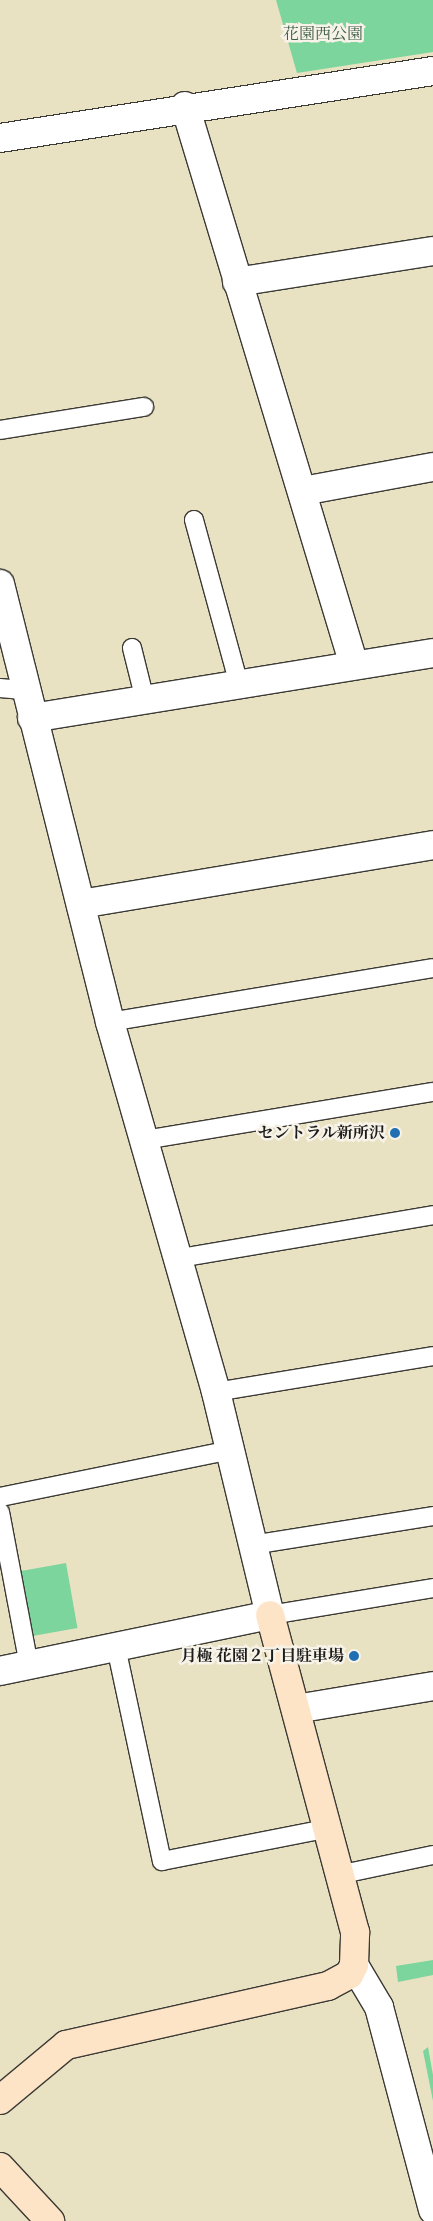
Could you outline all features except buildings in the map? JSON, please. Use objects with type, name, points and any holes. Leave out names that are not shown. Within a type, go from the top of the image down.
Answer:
[{"type":"street","points":[[0,138],[185,106],[433,73]]},
{"type":"street","points":[[185,106],[237,282],[303,491],[354,665]]},
{"type":"street","points":[[237,282],[433,251]]},
{"type":"street","points":[[303,491],[433,467]]},
{"type":"street","points":[[0,2100],[66,2045],[328,1986],[349,1975],[354,1965],[355,1932],[324,1829],[296,1709],[252,1545],[216,1392],[180,1258],[110,1022],[32,718],[13,689],[1,588]]},
{"type":"street","points":[[32,718],[433,653]]},
{"type":"street","points":[[81,904],[433,845]]},
{"type":"street","points":[[0,1671],[270,1615]]},
{"type":"street","points":[[296,1709],[433,1686]]},
{"type":"street","points":[[354,1965],[379,2007],[433,2210]]},
{"type":"street","points":[[0,2168],[50,2221]]},
{"type":"lane","points":[[0,430],[144,407]]},
{"type":"lane","points":[[194,520],[240,685]]},
{"type":"lane","points":[[132,648],[146,700]]},
{"type":"lane","points":[[110,1022],[433,968]]},
{"type":"lane","points":[[144,1140],[433,1092]]},
{"type":"lane","points":[[180,1258],[433,1215]]},
{"type":"lane","points":[[216,1392],[433,1356]]},
{"type":"lane","points":[[0,1497],[231,1450]]},
{"type":"lane","points":[[0,1512],[29,1665]]},
{"type":"lane","points":[[252,1545],[433,1516]]},
{"type":"lane","points":[[270,1615],[433,1588]]},
{"type":"lane","points":[[116,1647],[162,1861],[324,1829]]},
{"type":"lane","points":[[338,1875],[433,1855]]},
{"type":"green space","name":"花園西公園","points":[[276,0],[433,0],[433,52],[297,73]]},
{"type":"green space","points":[[66,1563],[77,1628],[31,1636],[20,1571]]},
{"type":"green space","points":[[433,1960],[433,1975],[398,1982],[396,1966]]},
{"type":"green space","points":[[428,2047],[433,2075],[433,2101],[423,2051]]},
{"type":"place","name":"セントラル新所沢","points":[[395,1133]]},
{"type":"place","name":"月極 花園２丁目駐車場","points":[[354,1656]]}]
